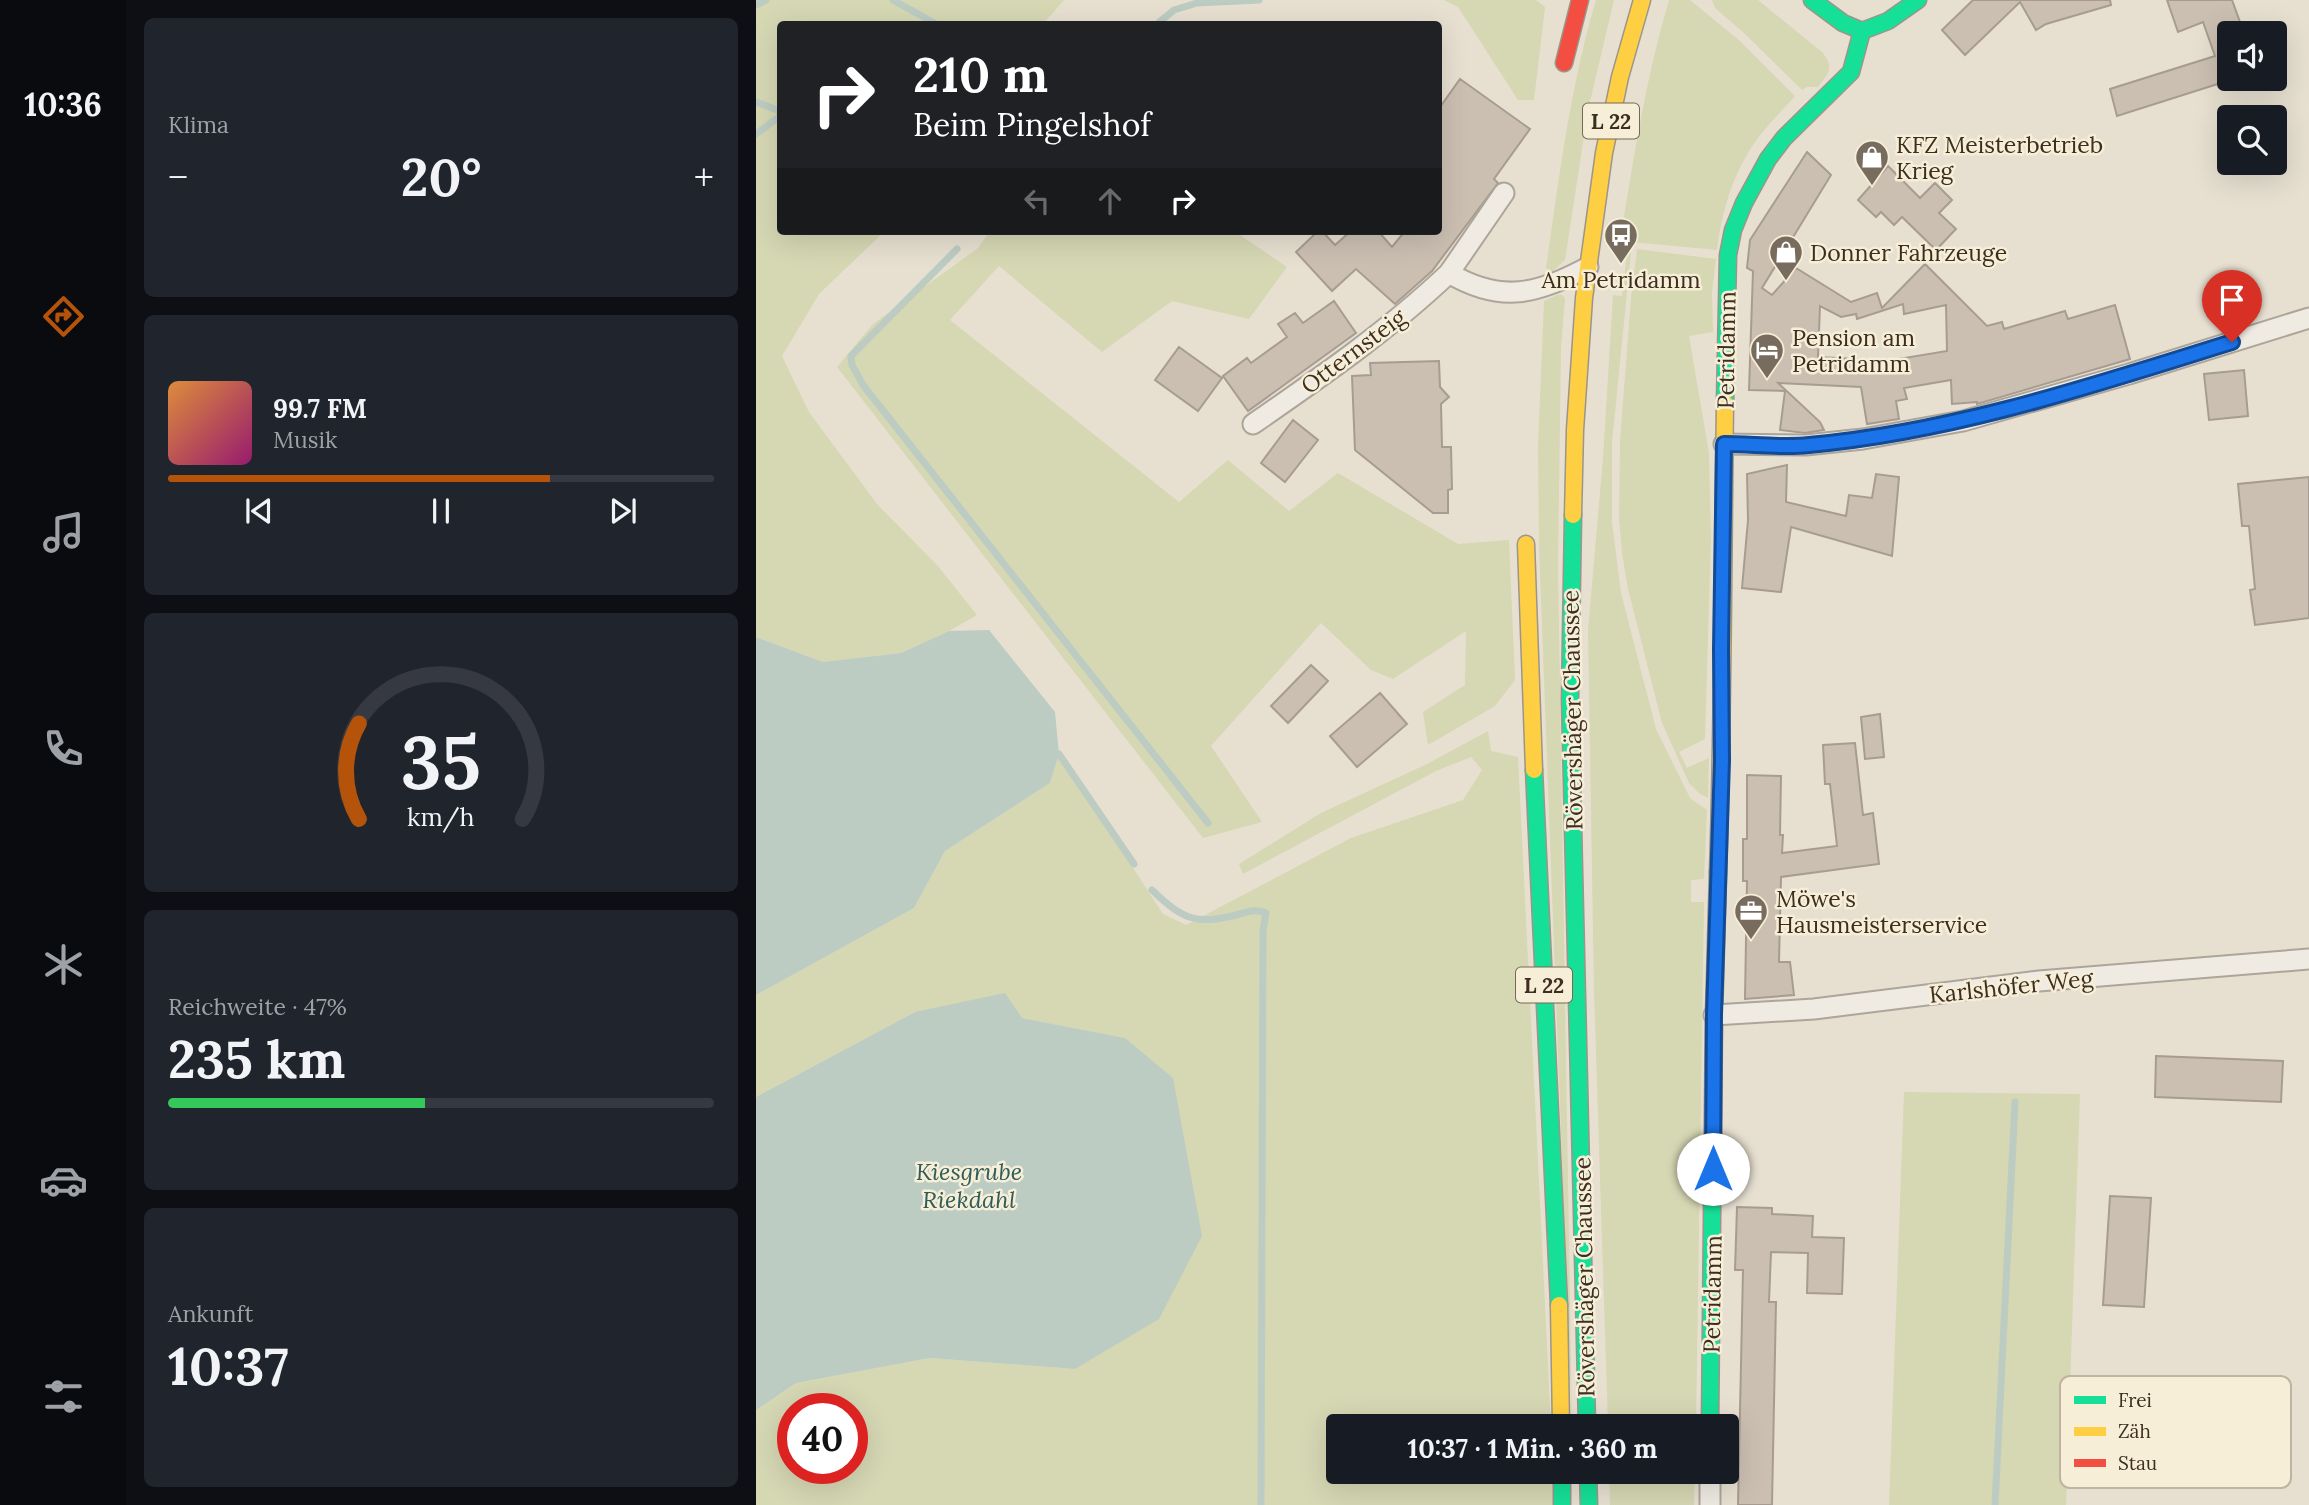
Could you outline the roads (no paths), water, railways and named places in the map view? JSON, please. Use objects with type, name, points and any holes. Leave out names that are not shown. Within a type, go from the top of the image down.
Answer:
[{"type":"main road","points":[[1564,63],[1580,0]]},
{"type":"main road","name":"Rövershäger Chaussee","points":[[1587,1414],[1570,685],[1575,430],[1584,298],[1604,153],[1620,77],[1642,0]]},
{"type":"main road","points":[[1812,0],[1843,23],[1863,31],[1888,21],[1918,0]]},
{"type":"main road","name":"Petridamm","points":[[1710,1414],[1714,1015],[1722,760],[1721,650],[1728,255],[1733,230],[1744,203],[1768,159],[1784,138],[1851,72],[1863,31]]},
{"type":"main road","name":"Rövershäger Chaussee","points":[[1526,544],[1535,831],[1559,1273],[1561,1414]]},
{"type":"main road","points":[[1562,1484],[1562,1505]]},
{"type":"main road","points":[[1588,1484],[1589,1505]]},
{"type":"street","name":"Otternsteig","points":[[1253,424],[1352,356],[1416,304],[1449,273],[1504,193]]},
{"type":"street","points":[[1449,273],[1470,285],[1499,293],[1530,290],[1559,283],[1588,267]]},
{"type":"street","points":[[1724,444],[1806,445],[1963,421],[2129,374],[2309,318]]},
{"type":"street","name":"Karlshöfer Weg","points":[[1714,1015],[1814,1009],[2039,981],[2309,959]]},
{"type":"street","points":[[1710,1484],[1710,1505]]},
{"type":"water","points":[[989,630],[1055,712],[1059,754],[1050,783],[945,851],[914,908],[756,995],[756,637],[823,662],[901,653],[949,631]]},
{"type":"water","name":"Kiesgrube Riekdahl","points":[[1005,993],[1022,1018],[1125,1038],[1173,1078],[1202,1236],[1159,1319],[1075,1369],[930,1358],[796,1383],[777,1393],[777,1396],[756,1410],[756,1097],[915,1012]]},
{"type":"waterway","points":[[756,5],[766,0]]},
{"type":"waterway","points":[[893,0],[931,21]]},
{"type":"waterway","points":[[1161,21],[1174,10],[1197,3],[1259,0]]},
{"type":"waterway","points":[[756,102],[777,110]]},
{"type":"waterway","points":[[756,134],[777,118]]},
{"type":"waterway","points":[[957,249],[851,356],[852,365],[863,385],[1208,823]]},
{"type":"waterway","points":[[1059,754],[1134,864]]},
{"type":"waterway","points":[[1152,890],[1173,908],[1192,918],[1213,919],[1253,911],[1266,913],[1263,931],[1261,1505]]},
{"type":"waterway","points":[[1995,1505],[2015,1102]]},
{"type":"place","name":"KFZ Meisterbetrieb Krieg","points":[[1872,187]]},
{"type":"place","name":"Am Petridamm","points":[[1621,265]]},
{"type":"place","name":"Donner Fahrzeuge","points":[[1786,282]]},
{"type":"place","name":"Pension am Petridamm","points":[[1767,380]]},
{"type":"place","name":"Möwe's Hausmeisterservice","points":[[1751,941]]}]
